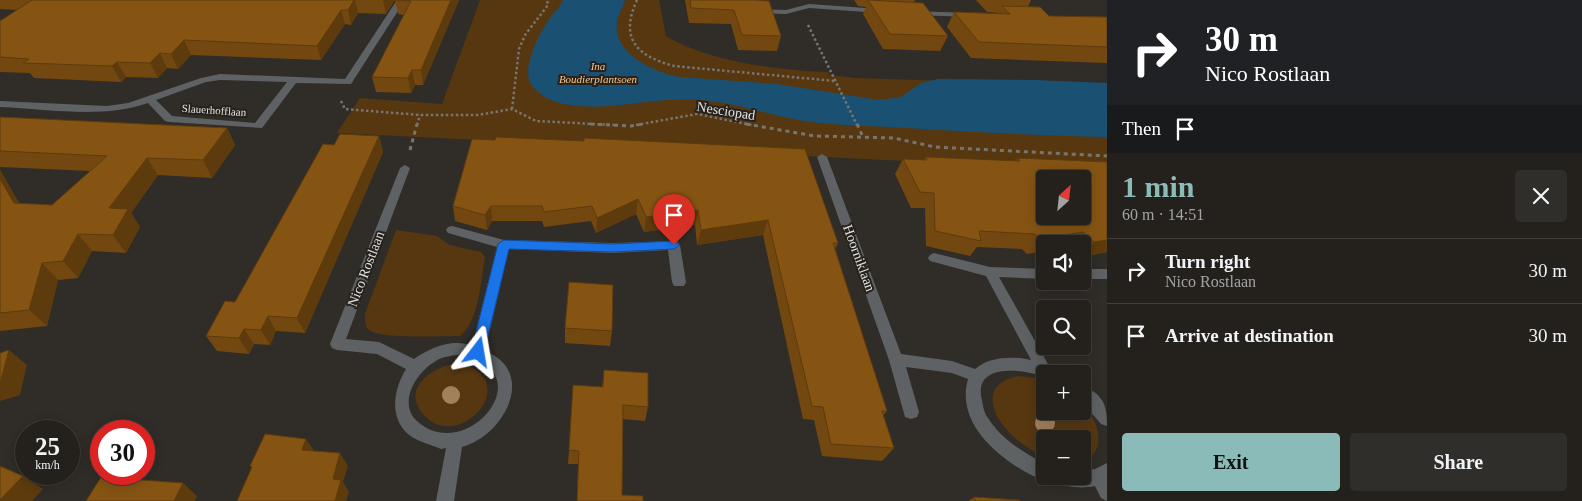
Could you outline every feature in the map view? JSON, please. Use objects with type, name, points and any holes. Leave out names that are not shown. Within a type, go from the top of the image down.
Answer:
[{"type":"street","points":[[348,82],[401,0]]},
{"type":"street","points":[[752,11],[786,12],[809,6],[834,3],[854,10],[893,12]]},
{"type":"street","points":[[902,12],[979,16]]},
{"type":"street","name":"Slauerhofflaan","points":[[0,104],[107,109],[130,106],[204,80],[220,77],[348,82]]},
{"type":"street","name":"Slauerhofflaan","points":[[150,99],[169,119],[258,126],[292,81]]},
{"type":"street","name":"Hoorniklaan","points":[[822,157],[896,360],[911,412]]},
{"type":"street","name":"Nico Rostlaan","points":[[405,168],[337,344],[379,348],[415,367]]},
{"type":"street","points":[[452,230],[504,244],[613,248],[674,245],[679,282]]},
{"type":"street","points":[[478,352],[504,244]]},
{"type":"street","points":[[934,258],[990,272],[1036,274]]},
{"type":"street","points":[[990,272],[1044,365]]},
{"type":"street","points":[[1091,274],[1107,274]]},
{"type":"street","points":[[462,348],[478,352],[494,362],[504,379],[505,398],[496,418],[478,433],[455,441],[434,440],[417,432],[405,417],[401,401],[404,383],[415,367],[428,357],[445,350],[462,348]]},
{"type":"street","points":[[896,360],[952,367],[976,376]]},
{"type":"street","points":[[1036,368],[1022,364],[1002,363],[987,367],[976,376],[972,393],[977,414],[992,437],[1016,458],[1036,468]]},
{"type":"street","points":[[1091,400],[1107,419]]},
{"type":"street","points":[[445,501],[455,441]]},
{"type":"street","points":[[1091,480],[1104,480]]},
{"type":"path","points":[[348,82],[340,103],[346,109],[420,115],[478,115],[512,109],[519,49],[525,34],[548,5],[548,0]]},
{"type":"path","points":[[637,0],[632,10],[630,27],[635,47],[654,60],[674,66],[835,81]]},
{"type":"path","points":[[809,6],[804,16],[863,137]]},
{"type":"path","name":"Nesciopad","points":[[512,109],[536,120],[631,126],[677,116],[697,114],[815,136],[894,138],[935,147],[1107,156]]},
{"type":"path","points":[[405,168],[420,115]]},
{"type":"green space","name":"Ina Boudierplantsoen","points":[[480,0],[659,0],[666,36],[703,52],[744,63],[766,67],[828,72],[829,75],[856,78],[1107,86],[1107,171],[337,133],[360,98],[442,104]]},
{"type":"green space","points":[[396,230],[437,236],[450,245],[481,252],[485,257],[475,310],[471,321],[460,336],[388,335],[378,334],[367,328],[365,314]]},
{"type":"green space","points":[[460,363],[479,372],[487,384],[486,398],[479,411],[467,421],[452,426],[437,424],[423,414],[417,404],[416,395],[418,387],[431,373],[440,368]]},
{"type":"green space","points":[[1018,376],[1036,378],[1036,420],[1091,420],[1091,415],[1097,428],[1098,444],[1096,451],[1091,457],[1091,430],[1036,430],[1036,452],[1013,436],[1005,428],[994,410],[994,393],[998,386],[1006,380]]},
{"type":"water","points":[[563,0],[625,0],[617,22],[617,33],[621,44],[628,52],[648,66],[680,77],[777,84],[879,100],[901,97],[921,83],[938,79],[1107,83],[1107,137],[1007,134],[808,122],[714,101],[665,100],[601,106],[568,105],[553,101],[541,94],[531,84],[528,69],[537,41],[546,24]]},
{"type":"building","points":[[32,0],[354,0],[348,10],[341,10],[317,46],[184,40],[171,54],[160,53],[150,63],[117,62],[112,66],[23,63],[29,59],[0,57],[0,21]]},
{"type":"building","points":[[395,0],[451,0],[421,70],[412,70],[408,78],[372,77],[411,1]]},
{"type":"building","points":[[690,0],[769,1],[781,36],[742,35],[734,10],[691,8]]},
{"type":"building","points":[[868,0],[923,3],[948,36],[890,34]]},
{"type":"building","points":[[1002,6],[1040,7],[1049,16],[1107,17],[1107,47],[979,42],[954,12],[1010,14]]},
{"type":"building","points":[[0,117],[227,128],[203,160],[147,158],[109,208],[128,209],[113,235],[78,234],[63,261],[42,263],[29,310],[0,313],[0,179],[14,203],[52,205],[107,156],[0,151]]},
{"type":"building","points":[[340,134],[379,136],[297,318],[268,316],[261,330],[244,329],[239,338],[206,336],[225,301],[235,302],[323,144],[334,145]]},
{"type":"building","points":[[496,137],[584,141],[584,138],[805,149],[838,243],[833,243],[887,411],[882,411],[894,448],[831,444],[823,407],[812,406],[768,220],[701,230],[698,210],[646,217],[638,199],[597,218],[592,206],[544,212],[542,206],[491,206],[485,215],[453,206],[472,139],[495,140]]},
{"type":"building","points":[[926,157],[1020,161],[1018,158],[1107,162],[1107,240],[1094,242],[1091,239],[1091,235],[1086,235],[1083,232],[1064,235],[1036,235],[979,231],[981,241],[935,231],[934,193],[920,192],[903,159],[927,160]]},
{"type":"building","points":[[569,282],[613,285],[612,331],[565,328]]},
{"type":"building","points":[[9,350],[1,380],[0,381],[0,353]]},
{"type":"building","points":[[604,370],[648,373],[648,407],[623,405],[622,495],[643,496],[643,501],[577,501],[579,451],[569,450],[573,385],[603,387]]},
{"type":"building","points":[[265,434],[306,439],[302,450],[340,453],[333,479],[341,480],[335,501],[237,501],[252,467],[250,466]]},
{"type":"building","points":[[0,466],[15,473],[15,484],[0,500]]},
{"type":"building","points":[[155,481],[183,483],[174,501],[86,501],[96,485],[155,485]]},
{"type":"building","points":[[974,497],[1019,500],[1020,501],[976,501]]},
{"type":"route","points":[[478,352],[504,244],[613,248],[674,245]]}]
